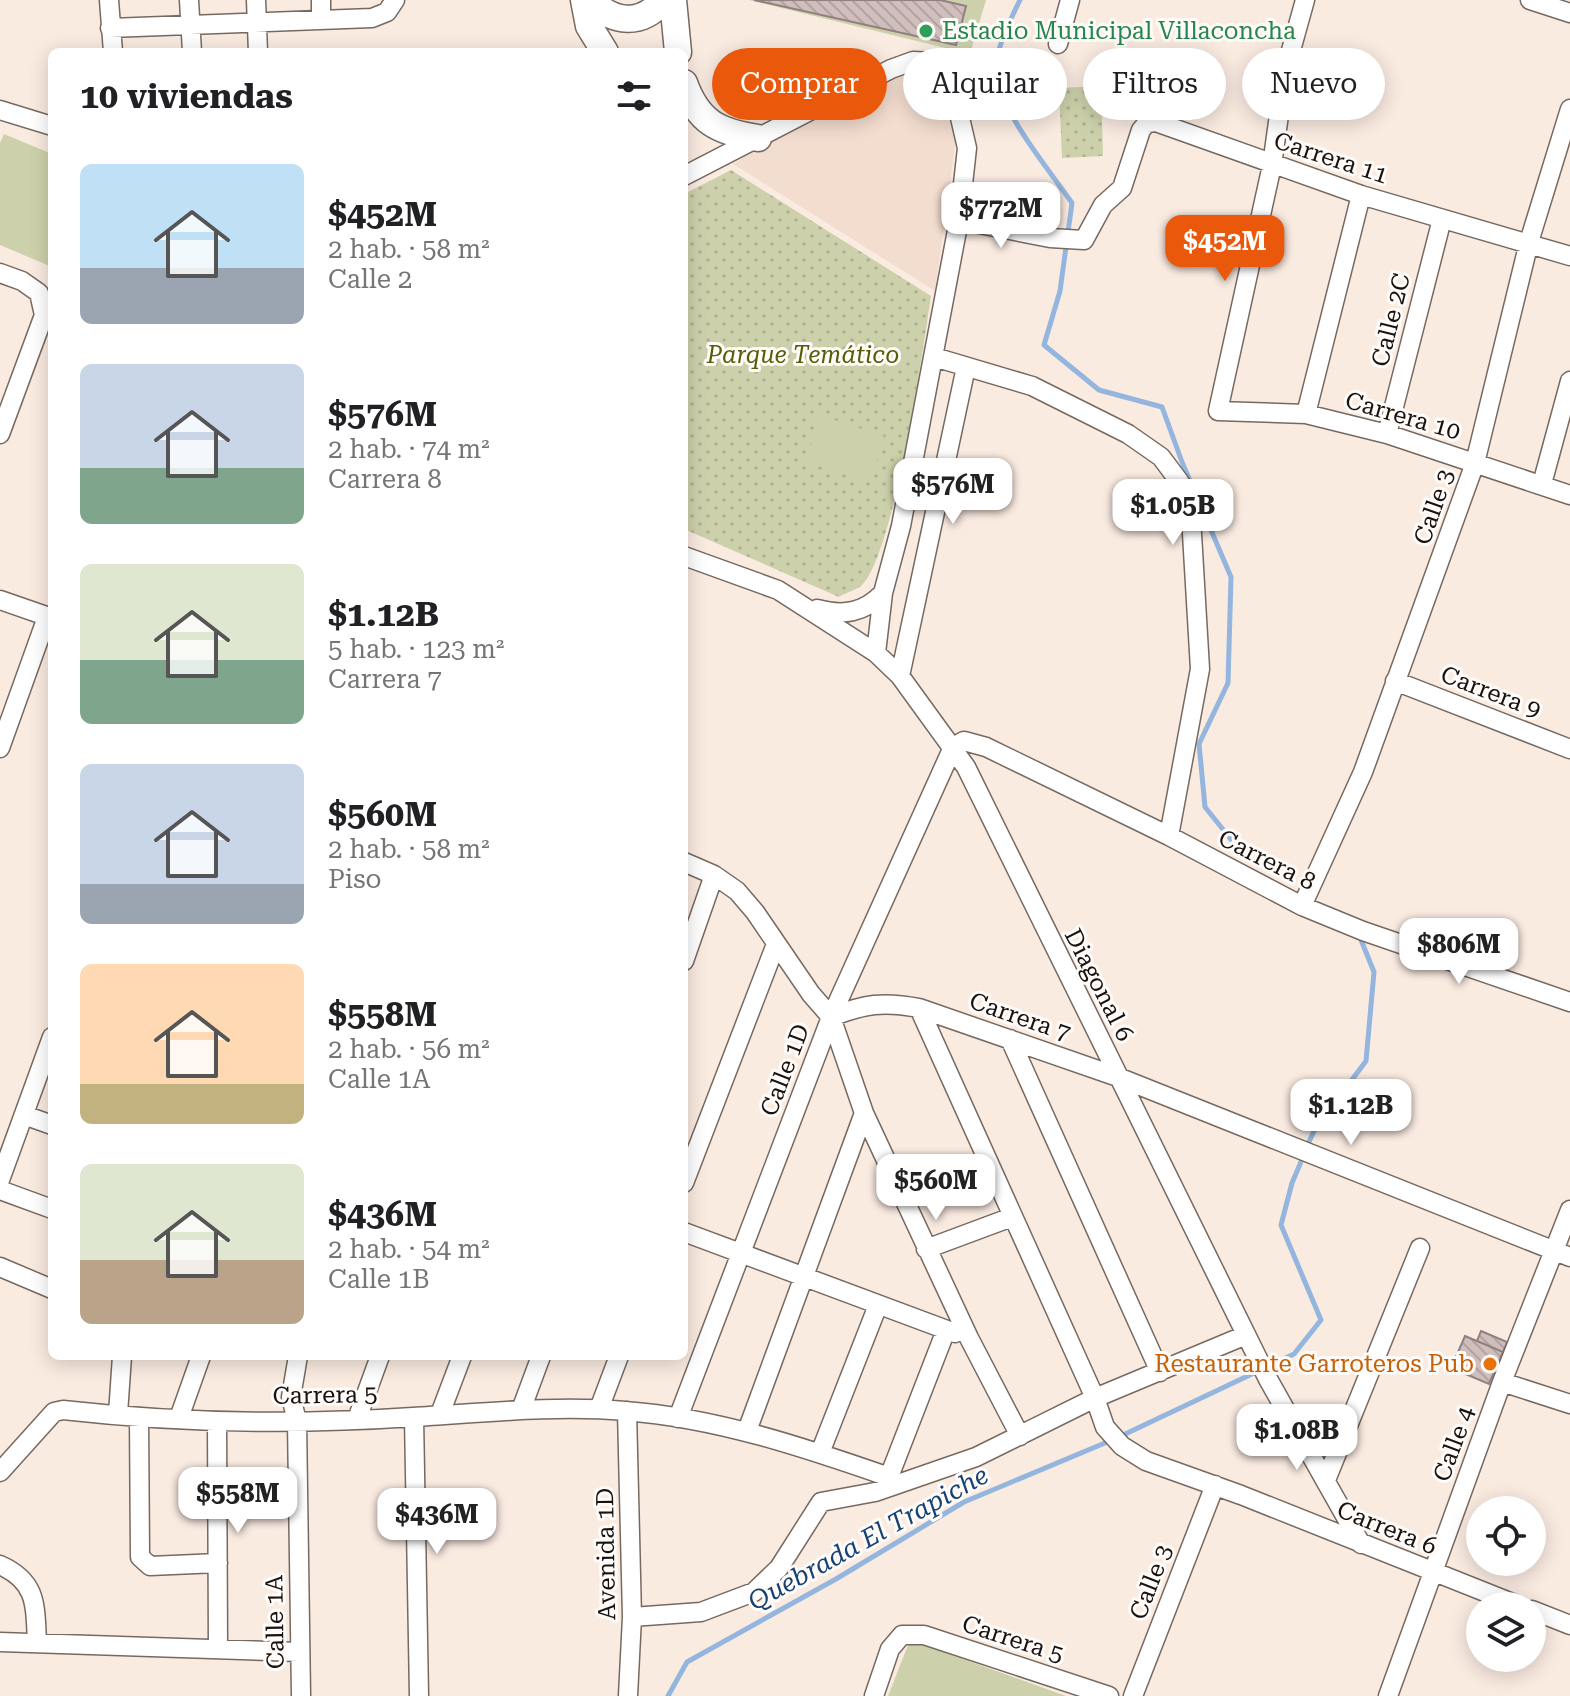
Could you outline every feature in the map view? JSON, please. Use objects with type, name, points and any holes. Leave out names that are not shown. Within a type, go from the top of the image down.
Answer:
[{"type":"highway","points":[[584,0],[589,26],[603,48]]},
{"type":"highway","points":[[591,0],[605,13],[622,19],[640,17],[655,9],[663,0]]},
{"type":"highway","points":[[673,0],[678,48]]},
{"type":"highway","points":[[688,95],[691,104],[708,121],[728,133],[758,138]]},
{"type":"street","points":[[109,0],[112,48]]},
{"type":"street","points":[[189,0],[192,48]]},
{"type":"street","points":[[256,0],[258,48]]},
{"type":"street","points":[[321,0],[321,20]]},
{"type":"street","points":[[110,28],[380,17],[392,8],[395,0]]},
{"type":"street","points":[[1058,44],[1070,0]]},
{"type":"street","points":[[1272,165],[1285,72],[1305,0]]},
{"type":"street","points":[[1530,0],[1559,6]]},
{"type":"street","points":[[688,174],[891,69],[913,61],[937,62],[951,79],[967,148],[959,220],[901,526],[883,593],[876,653]]},
{"type":"street","points":[[0,110],[48,125]]},
{"type":"street","name":"Calle 3","points":[[1302,906],[1363,772],[1475,463],[1529,242],[1568,121]]},
{"type":"street","name":"Carrera 11","points":[[959,220],[1050,238],[1084,240],[1103,205],[1122,188],[1141,130],[1147,123],[1156,122],[1361,195],[1570,256]]},
{"type":"street","name":"Carrera 10","points":[[1272,165],[1218,411],[1306,414],[1387,434],[1570,495]]},
{"type":"street","points":[[1306,414],[1361,195]]},
{"type":"street","name":"Calle 2C","points":[[1387,434],[1442,219]]},
{"type":"street","points":[[0,273],[22,281],[39,293],[44,315],[0,434]]},
{"type":"street","points":[[934,357],[1032,386],[1128,434],[1161,457],[1190,500],[1200,669],[1169,836]]},
{"type":"street","points":[[900,676],[966,367]]},
{"type":"street","points":[[1542,484],[1570,381]]},
{"type":"street","name":"Diagonal 6","points":[[688,557],[778,590],[876,653],[900,676],[953,747],[966,767],[1268,1379],[1361,1544]]},
{"type":"street","points":[[803,605],[844,614],[863,609],[883,593]]},
{"type":"street","points":[[0,600],[48,616]]},
{"type":"street","points":[[0,748],[48,622]]},
{"type":"street","name":"Carrera 9","points":[[1395,681],[1570,749]]},
{"type":"street","name":"Carrera 8","points":[[953,747],[964,741],[986,747],[1169,836],[1302,906],[1363,931],[1570,1002]]},
{"type":"street","name":"Calle 1D","points":[[678,1418],[831,1017],[953,747]]},
{"type":"street","points":[[688,864],[714,875],[737,891],[831,1017],[864,1113],[926,1249],[1020,1436]]},
{"type":"street","points":[[688,950],[714,875]]},
{"type":"street","points":[[688,1173],[776,944]]},
{"type":"street","name":"Carrera 7","points":[[831,1017],[886,1002],[919,1008],[1118,1077],[1563,1254]]},
{"type":"street","points":[[919,1008],[1095,1398]]},
{"type":"street","points":[[1010,1039],[1160,1372]]},
{"type":"street","points":[[0,1180],[48,1048]]},
{"type":"street","points":[[747,1431],[864,1113]]},
{"type":"street","points":[[24,1115],[48,1124]]},
{"type":"street","points":[[0,1190],[48,1208]]},
{"type":"street","name":"Calle 4","points":[[1388,1696],[1502,1382],[1563,1254],[1570,1210]]},
{"type":"street","points":[[926,1249],[1012,1217]]},
{"type":"street","points":[[688,1234],[969,1338]]},
{"type":"street","points":[[1326,1480],[1420,1248]]},
{"type":"street","points":[[0,1267],[48,1287]]},
{"type":"street","points":[[820,1453],[878,1305]]},
{"type":"street","name":"Carrera 5","points":[[0,1472],[54,1412],[217,1421],[297,1421],[599,1409],[678,1418],[747,1431],[889,1477],[946,1330]]},
{"type":"street","points":[[632,1617],[701,1612],[754,1592],[779,1568],[821,1502],[875,1492],[976,1457],[1095,1398],[1160,1372],[1250,1343]]},
{"type":"street","points":[[114,1414],[121,1360]]},
{"type":"street","points":[[179,1418],[200,1360]]},
{"type":"street","name":"Calle 1A","points":[[297,1360],[291,1397],[297,1421],[301,1696]]},
{"type":"street","points":[[357,1419],[379,1360]]},
{"type":"street","points":[[440,1414],[460,1360]]},
{"type":"street","points":[[521,1410],[540,1360]]},
{"type":"street","points":[[599,1409],[617,1360]]},
{"type":"street","points":[[1502,1382],[1570,1404]]},
{"type":"street","name":"Carrera 6","points":[[1095,1398],[1105,1427],[1122,1446],[1146,1461],[1215,1485],[1484,1592]]},
{"type":"street","name":"Avenida 1D","points":[[627,1411],[632,1617],[628,1696]]},
{"type":"street","points":[[139,1417],[140,1557],[150,1566],[218,1563]]},
{"type":"street","points":[[414,1417],[419,1696]]},
{"type":"street","points":[[217,1421],[218,1649]]},
{"type":"street","name":"Calle 3","points":[[1133,1696],[1215,1485]]},
{"type":"street","points":[[0,1565],[13,1571],[30,1587],[37,1643]]},
{"type":"street","points":[[1546,1616],[1570,1625]]},
{"type":"street","name":"Carrera 5","points":[[874,1696],[890,1649],[902,1635],[924,1635],[1109,1696]]},
{"type":"street","points":[[0,1642],[299,1652]]},
{"type":"shaded area","points":[[903,76],[903,120],[952,120],[956,139],[935,291],[733,164],[805,120],[887,120],[888,81]]},
{"type":"green space","name":"Estadio Municipal Villaconcha","points":[[749,0],[986,0],[972,48],[945,48]]},
{"type":"green space","points":[[1083,87],[1083,120],[1102,120],[1103,156],[1062,158],[1060,120],[1067,120],[1067,88]]},
{"type":"green space","points":[[4,134],[48,152],[48,265],[0,245],[0,143]]},
{"type":"green space","name":"Parque Temático","points":[[731,170],[931,296],[905,450],[885,535],[873,567],[861,586],[839,597],[688,531],[688,192]]},
{"type":"green space","points":[[819,415],[884,436],[871,483],[806,462]]},
{"type":"green space","points":[[910,1640],[1066,1696],[888,1696]]},
{"type":"building","name":"Estadio Municipal Villaconcha","points":[[754,0],[940,0],[966,6],[956,45]]},
{"type":"building","points":[[1481,1331],[1507,1342],[1503,1352],[1477,1341]]},
{"type":"building","points":[[1465,1336],[1503,1352],[1489,1384],[1451,1368]]},
{"type":"waterway","points":[[1020,0],[998,54],[996,70],[1000,87],[1026,140],[1072,203],[1060,291],[1044,345],[1099,390],[1162,407],[1231,577],[1228,683],[1199,744],[1205,807],[1245,857]]},
{"type":"waterway","points":[[1307,1146],[1315,1129],[1366,1061],[1374,972],[1359,935]]},
{"type":"waterway","points":[[1121,1436],[1294,1354],[1321,1320],[1281,1225],[1292,1183],[1303,1157]]},
{"type":"waterway","name":"Quebrada El Trapiche","points":[[668,1696],[687,1662],[836,1579],[964,1502],[1112,1440]]},
{"type":"place","name":"Estadio Municipal Villaconcha","points":[[926,31]]},
{"type":"place","name":"Restaurante Garroteros Pub","points":[[1490,1364]]}]
